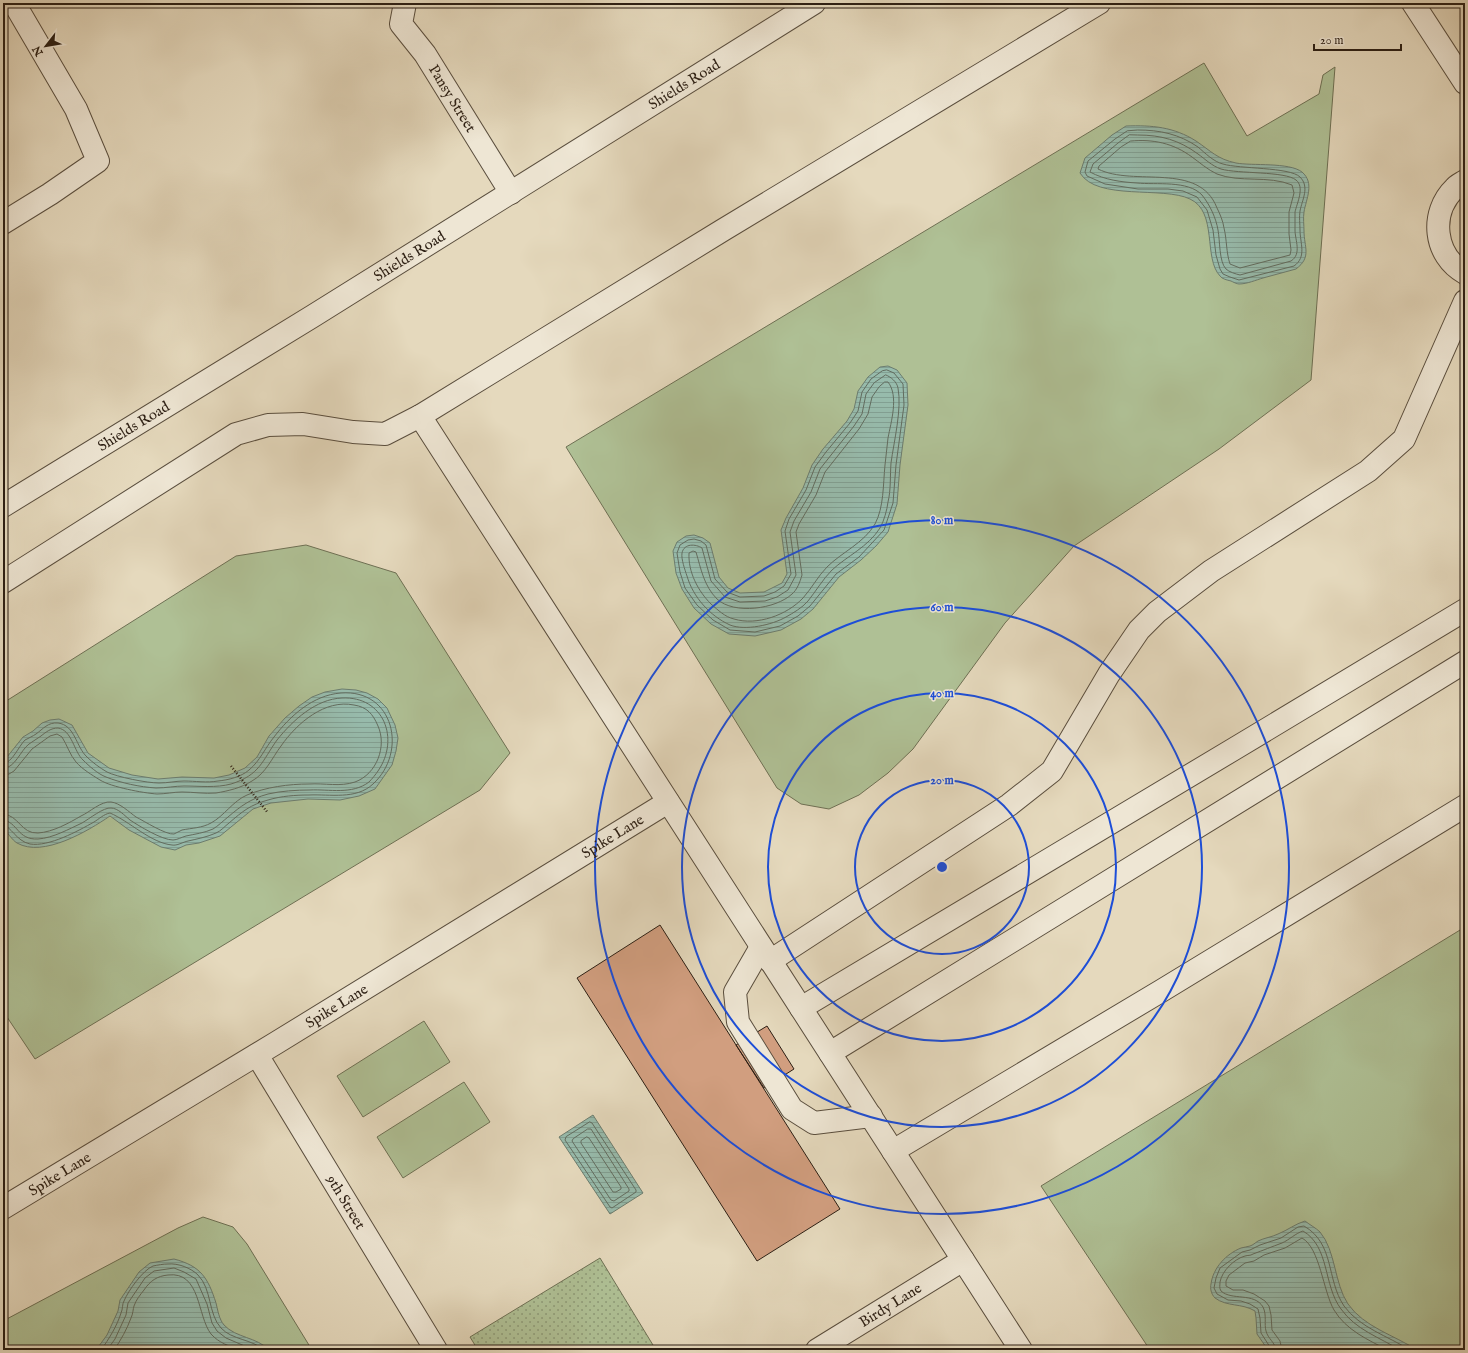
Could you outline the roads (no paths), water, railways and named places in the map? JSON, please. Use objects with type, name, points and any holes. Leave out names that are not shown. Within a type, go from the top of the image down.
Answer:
[{"type":"street","points":[[3,223],[50,194],[98,161],[76,108],[14,3]]},
{"type":"street","name":"Pansy Street","points":[[404,3],[401,24],[424,54],[511,193]]},
{"type":"street","name":"Shields Road","points":[[3,506],[313,316],[814,3]]},
{"type":"street","points":[[3,582],[236,434],[268,425],[303,424],[353,432],[385,434],[420,416],[730,226],[1099,3]]},
{"type":"street","points":[[1413,3],[1465,83]]},
{"type":"street","points":[[1465,181],[1455,187],[1444,202],[1438,219],[1439,238],[1445,255],[1457,269],[1465,273]]},
{"type":"street","points":[[871,1116],[814,1123],[792,1109],[738,1022],[735,992],[766,954],[1009,805],[1052,772],[1114,668],[1139,630],[1157,612],[1211,571],[1368,471],[1404,439],[1465,301]]},
{"type":"street","points":[[420,416],[1021,1350]]},
{"type":"street","points":[[800,1008],[1465,610]]},
{"type":"street","points":[[830,1053],[1465,662]]},
{"type":"street","name":"Spike Lane","points":[[3,1208],[257,1055],[668,802]]},
{"type":"street","points":[[893,1151],[1161,991],[1465,806]]},
{"type":"street","name":"9th Street","points":[[257,1055],[436,1350]]},
{"type":"street","name":"Birdy Lane","points":[[817,1350],[963,1260]]},
{"type":"water","points":[[1126,126],[1145,126],[1171,130],[1188,136],[1219,157],[1236,163],[1288,167],[1302,172],[1308,181],[1309,191],[1304,212],[1306,256],[1301,265],[1296,269],[1245,283],[1238,284],[1225,279],[1221,277],[1215,268],[1207,224],[1199,205],[1190,199],[1178,195],[1115,190],[1088,182],[1080,173],[1085,158],[1112,135]]},
{"type":"water","points":[[888,366],[897,370],[907,383],[908,405],[900,465],[897,504],[888,532],[861,560],[839,577],[813,609],[801,619],[781,630],[755,636],[729,634],[711,624],[694,608],[682,589],[676,573],[673,551],[677,542],[686,536],[694,535],[703,538],[710,543],[719,577],[728,588],[740,593],[764,592],[782,583],[787,574],[781,530],[786,518],[803,488],[812,465],[823,449],[847,421],[854,409],[858,391],[868,377],[880,367]]},
{"type":"water","points":[[342,689],[356,690],[367,693],[378,699],[387,708],[395,725],[398,738],[392,765],[375,789],[359,796],[340,800],[308,799],[271,803],[253,809],[220,836],[199,843],[186,845],[175,850],[161,847],[129,830],[110,816],[90,829],[65,841],[39,847],[28,847],[17,843],[11,838],[3,827],[3,762],[23,737],[42,723],[59,719],[72,725],[88,753],[109,768],[132,775],[158,779],[182,777],[214,778],[229,775],[245,768],[257,757],[269,736],[285,718],[299,706],[312,697],[325,692]]},
{"type":"water","points":[[593,1115],[643,1193],[610,1214],[559,1137]]},
{"type":"water","points":[[1305,1221],[1317,1229],[1325,1240],[1329,1248],[1343,1296],[1348,1304],[1362,1319],[1371,1325],[1417,1350],[1268,1350],[1257,1334],[1255,1311],[1245,1307],[1224,1303],[1215,1298],[1211,1289],[1212,1278],[1217,1267],[1225,1258],[1241,1248],[1251,1246],[1258,1241],[1276,1235]]},
{"type":"water","points":[[174,1259],[191,1265],[202,1274],[210,1287],[220,1318],[224,1325],[234,1333],[259,1342],[269,1350],[96,1350],[107,1335],[118,1311],[120,1300],[139,1272],[150,1263]]}]
